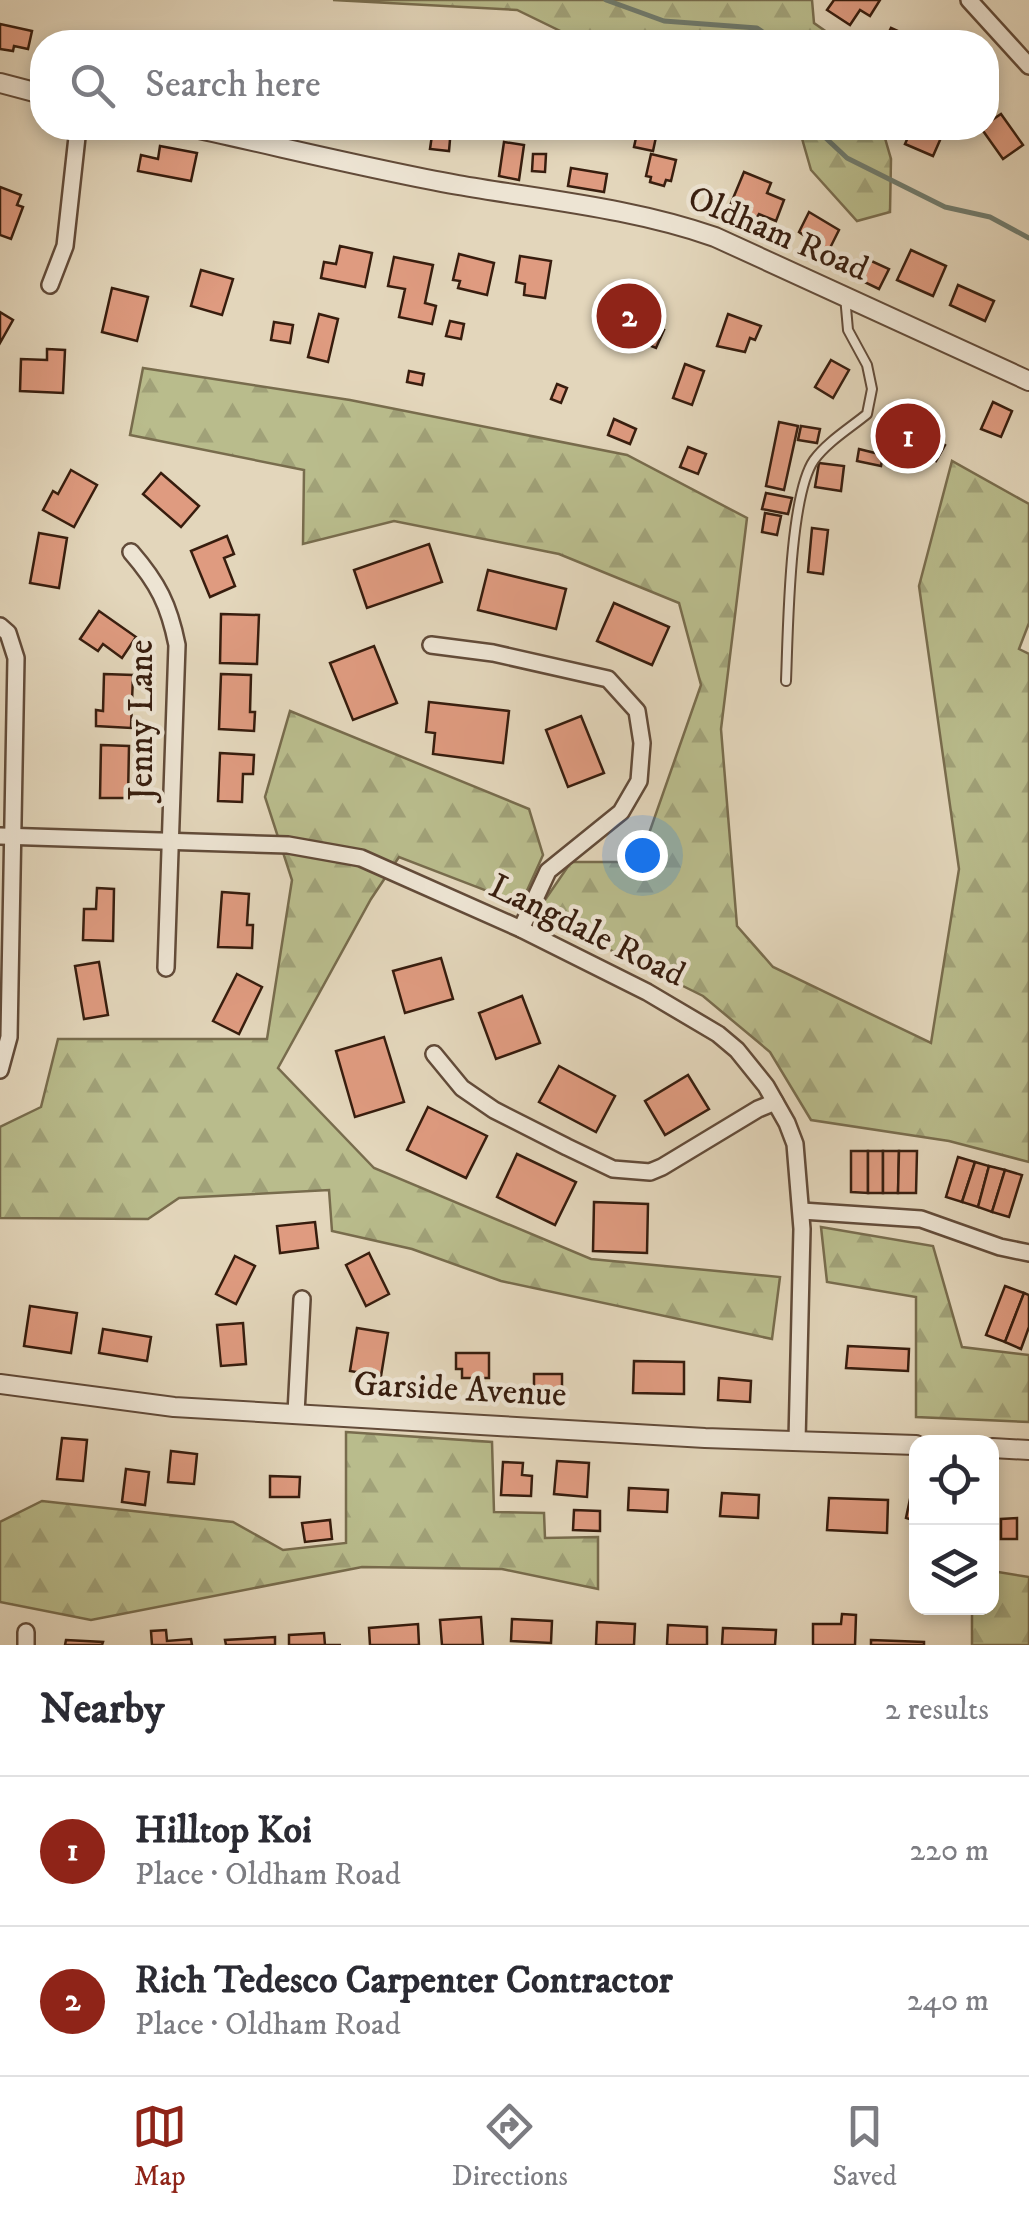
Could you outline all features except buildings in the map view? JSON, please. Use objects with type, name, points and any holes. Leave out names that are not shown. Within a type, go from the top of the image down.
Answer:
[{"type":"street","points":[[969,0],[996,30]]},
{"type":"street","points":[[999,33],[1029,66]]},
{"type":"street","points":[[0,83],[30,91]]},
{"type":"street","points":[[50,285],[65,246],[77,140]]},
{"type":"street","name":"Oldham Road","points":[[247,140],[393,173],[683,226],[1029,381]]},
{"type":"street","name":"Jenny Lane","points":[[131,552],[156,582],[169,610],[178,646],[166,968]]},
{"type":"street","points":[[0,626],[8,633],[16,658],[7,836],[9,1036],[0,1070]]},
{"type":"street","points":[[431,645],[525,659],[608,679],[637,711],[642,743],[639,781],[621,812],[548,871],[521,928]]},
{"type":"street","name":"Langdale Road","points":[[7,836],[288,845],[338,852],[378,865],[521,928],[704,1024],[737,1050],[775,1102],[794,1144],[802,1211],[797,1441]]},
{"type":"street","points":[[434,1054],[462,1088],[494,1110],[612,1168],[650,1172],[775,1102]]},
{"type":"street","points":[[802,1211],[921,1218],[1029,1253]]},
{"type":"street","points":[[296,1413],[302,1299]]},
{"type":"street","name":"Garside Avenue","points":[[0,1384],[156,1405],[909,1445]]},
{"type":"street","points":[[999,1448],[1029,1450]]},
{"type":"lane","points":[[786,682],[793,558],[810,468],[825,448],[867,414],[872,388],[867,365],[848,330],[845,296]]},
{"type":"green space","points":[[333,0],[812,0],[814,23],[824,30],[558,30],[517,10]]},
{"type":"green space","points":[[802,140],[885,140],[891,159],[890,212],[857,221],[811,170]]},
{"type":"green space","points":[[143,368],[350,400],[627,455],[747,518],[721,729],[737,926],[773,967],[931,1043],[959,869],[919,586],[952,461],[1029,504],[1029,623],[1019,649],[1029,654],[1029,1162],[949,1141],[811,1120],[770,1052],[703,996],[536,913],[571,862],[639,862],[701,685],[679,603],[559,554],[394,521],[303,544],[304,470],[130,435]]},
{"type":"green space","points":[[290,711],[529,809],[543,855],[521,904],[399,857],[371,899],[278,1068],[374,1168],[591,1259],[780,1277],[772,1339],[501,1281],[412,1249],[332,1231],[329,1190],[179,1198],[148,1219],[0,1218],[0,1127],[41,1107],[58,1039],[267,1039],[292,880],[265,797]]},
{"type":"green space","points":[[821,1227],[933,1246],[962,1347],[1029,1355],[1029,1422],[916,1417],[916,1297],[827,1282]]},
{"type":"green space","points":[[346,1432],[492,1442],[494,1512],[544,1513],[545,1538],[598,1537],[598,1589],[502,1569],[362,1567],[91,1620],[0,1602],[0,1522],[42,1501],[233,1522],[283,1550],[346,1543]]},
{"type":"green space","points":[[999,1572],[1029,1577],[1029,1645],[972,1645],[972,1615],[999,1615]]},
{"type":"waterway","points":[[606,0],[664,21],[760,30]]},
{"type":"waterway","points":[[828,140],[847,158],[945,207],[990,217],[1029,238]]},
{"type":"place","name":"Rich Tedesco Carpenter Contractor","points":[[629,316]]},
{"type":"place","name":"Hilltop Koi","points":[[908,436]]}]
